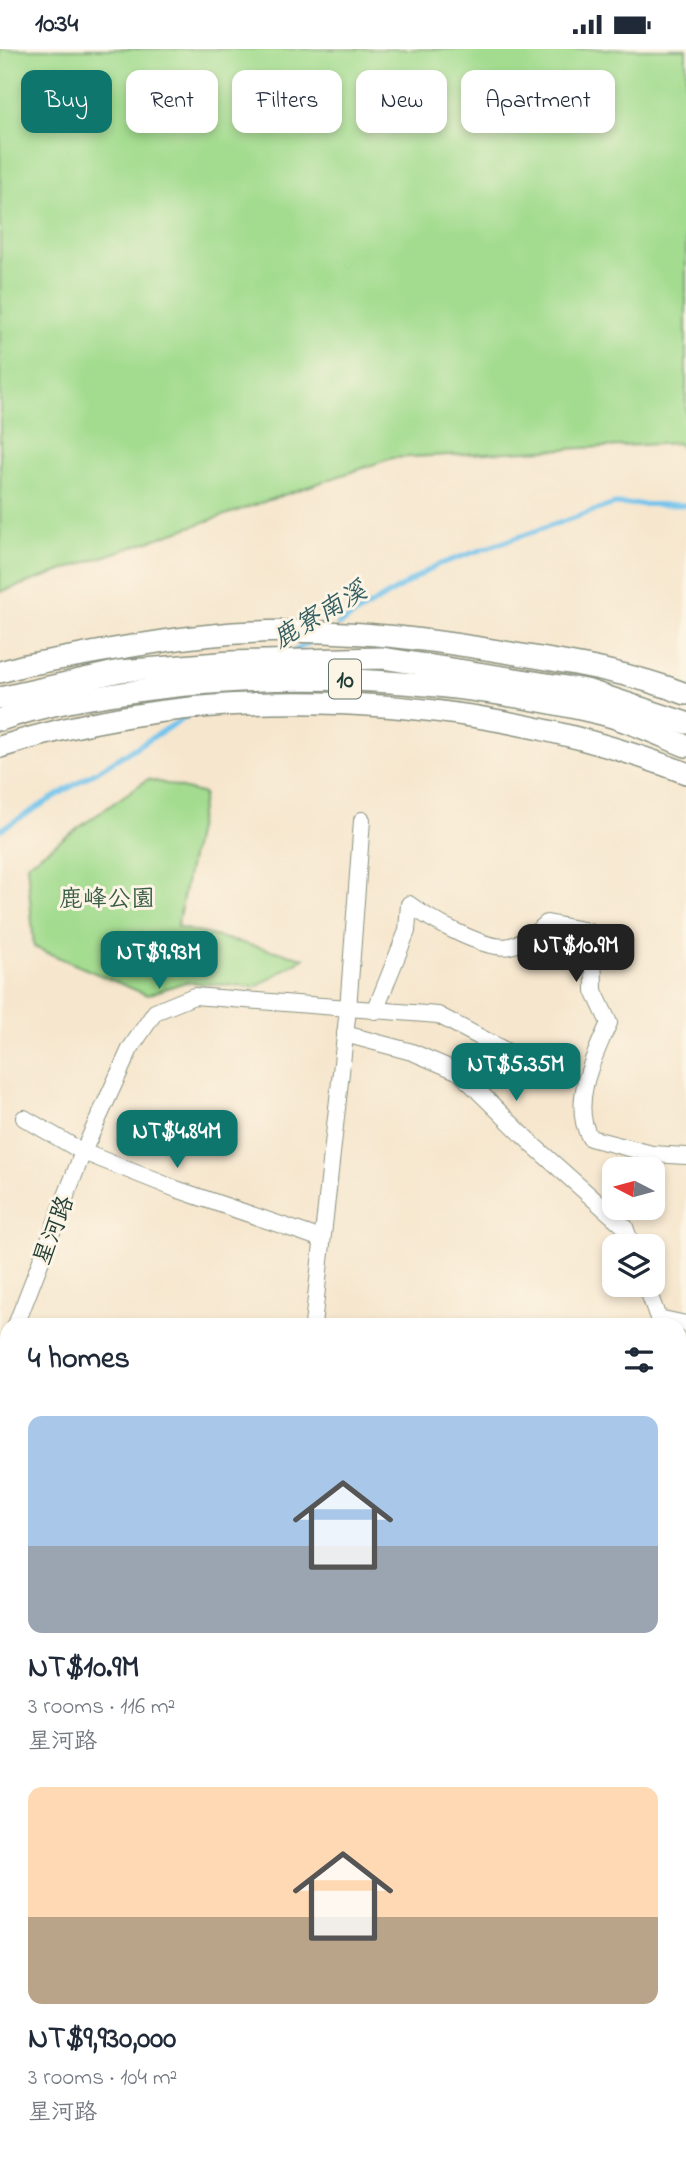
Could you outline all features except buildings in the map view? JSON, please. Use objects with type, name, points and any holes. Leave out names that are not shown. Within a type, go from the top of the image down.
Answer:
[{"type":"main road","points":[[0,672],[25,665],[203,636],[291,630],[426,639],[558,661],[654,682],[686,694]]},
{"type":"main road","name":"10","points":[[0,698],[120,671],[231,662],[382,658],[586,690],[686,723]]},
{"type":"main road","name":"10","points":[[0,720],[92,697],[219,681],[385,680],[488,691],[605,715],[686,746]]},
{"type":"main road","points":[[0,747],[78,728],[172,711],[242,706],[358,704],[484,716],[551,729],[614,745],[686,773]]},
{"type":"street","points":[[314,1318],[348,1009],[362,820]]},
{"type":"street","points":[[375,1011],[407,931],[409,904],[422,914],[486,944],[508,947],[534,935],[547,923],[587,930],[593,935],[594,991],[609,1023],[588,1069],[583,1125],[590,1138],[652,1154],[686,1156]]},
{"type":"street","name":"星河路","points":[[19,1318],[83,1152],[130,1049],[155,1012],[194,996],[438,1015],[506,1051]]},
{"type":"street","points":[[345,1034],[412,1052],[459,1072],[534,1146],[625,1227],[628,1234]]},
{"type":"street","points":[[24,1118],[83,1152],[176,1189],[322,1239]]},
{"type":"street","points":[[650,1297],[658,1318]]},
{"type":"green space","points":[[0,49],[686,49],[686,456],[678,443],[392,458],[0,592]]},
{"type":"green space","name":"鹿峰公園","points":[[148,779],[204,794],[177,927],[304,958],[256,987],[185,982],[147,995],[34,947],[27,864]]},
{"type":"waterway","name":"鹿寮南溪","points":[[338,625],[437,565],[614,504],[686,505]]},
{"type":"waterway","name":"鹿寮南溪","points":[[293,652],[315,639]]},
{"type":"waterway","name":"鹿寮南溪","points":[[0,830],[186,717]]}]
